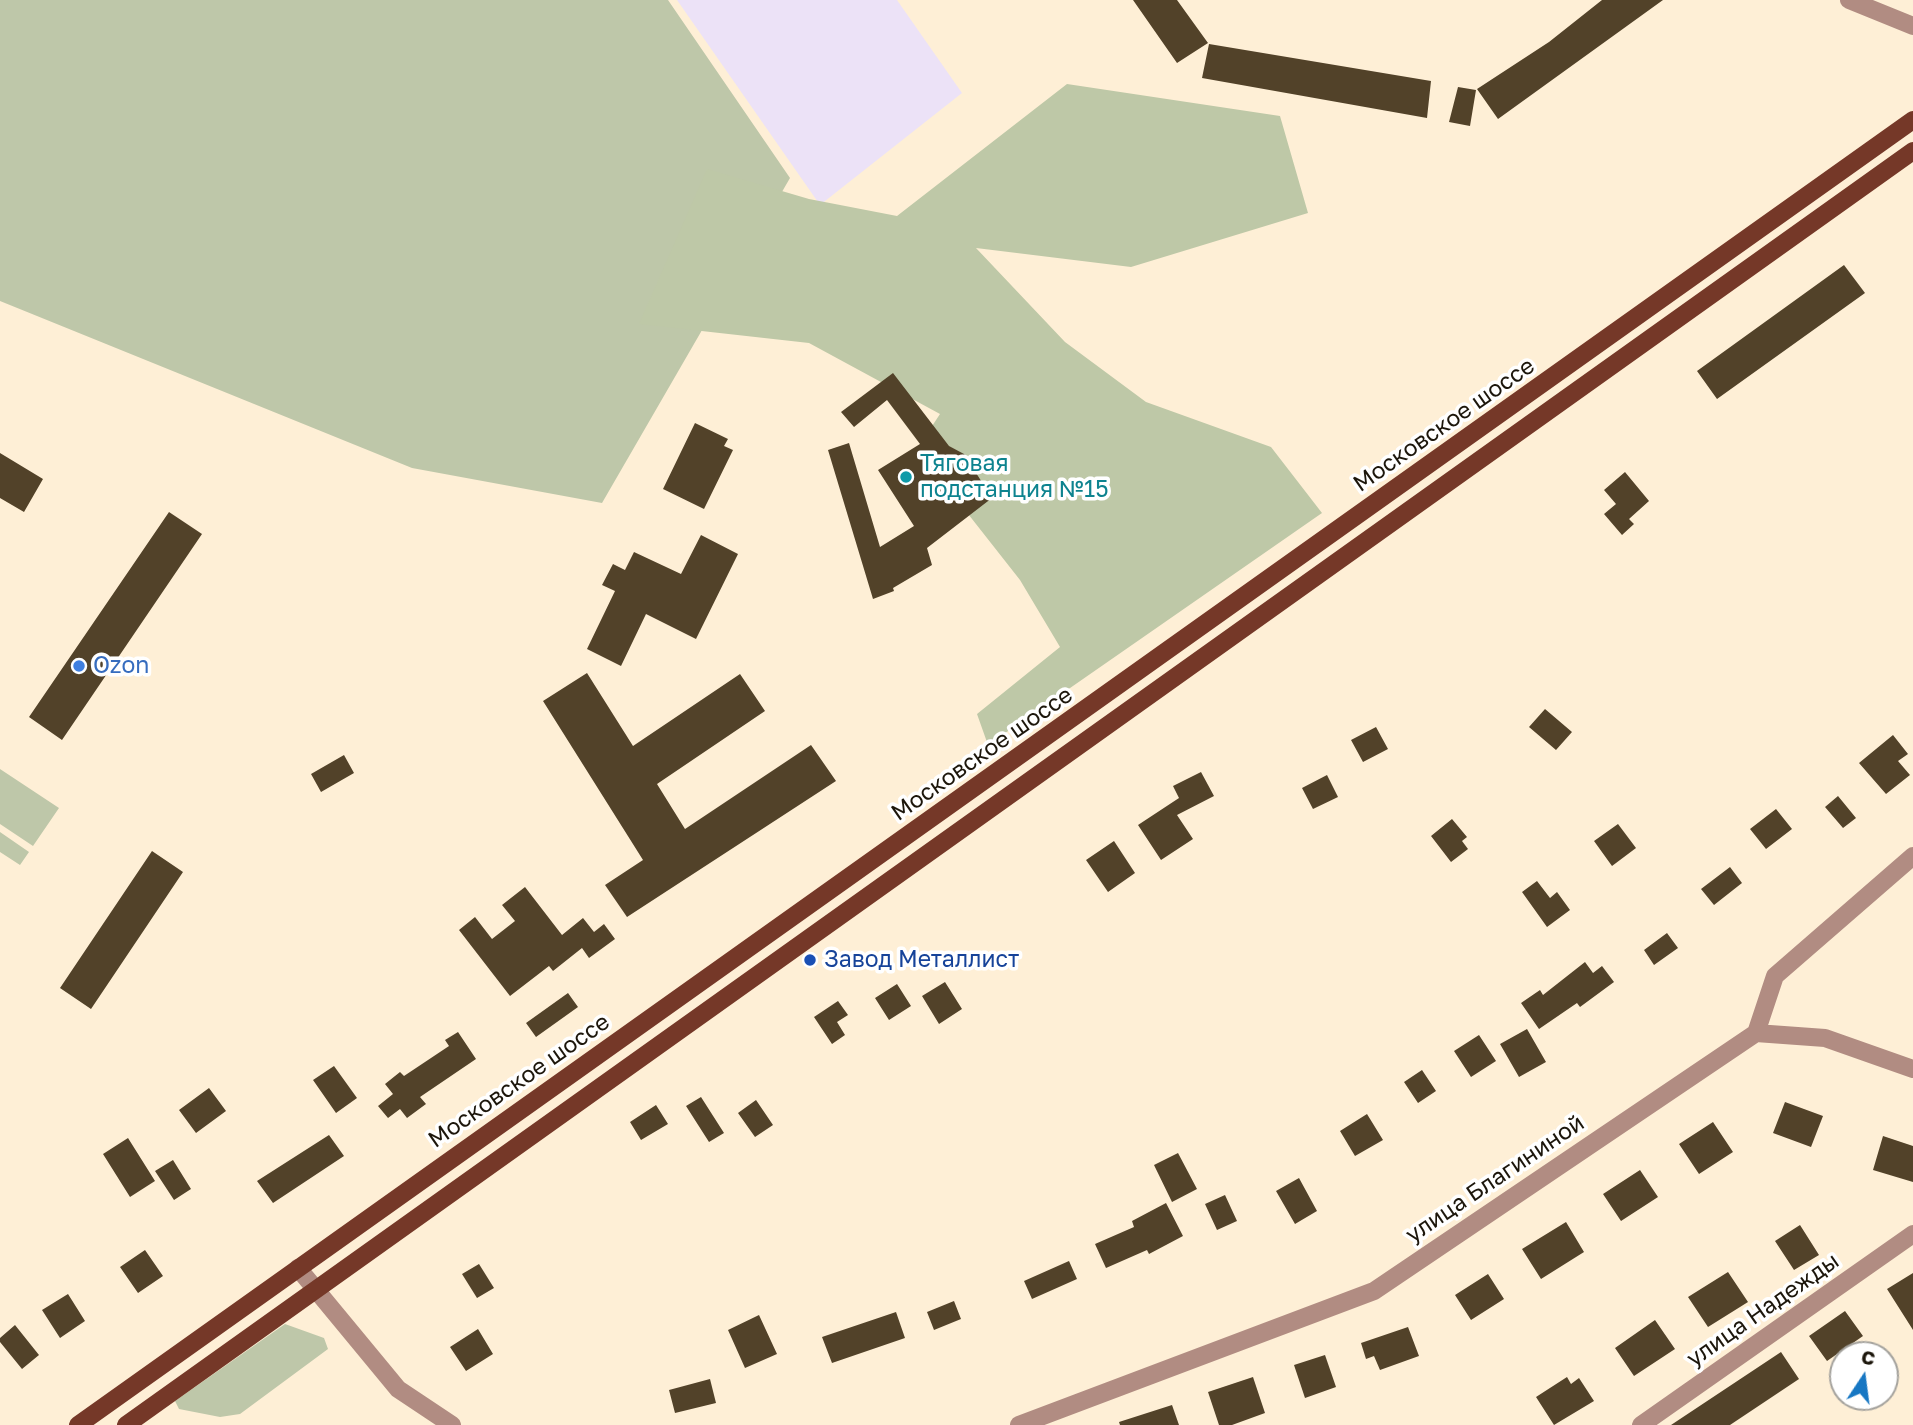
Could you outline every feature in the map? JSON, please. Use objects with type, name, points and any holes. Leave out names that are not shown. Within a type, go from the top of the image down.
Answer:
[{"type":"main road","name":"Московское шоссе","points":[[78,1425],[1913,120]]},
{"type":"main road","name":"Московское шоссе","points":[[126,1425],[1913,151]]},
{"type":"street","points":[[1849,0],[1913,26]]},
{"type":"street","points":[[1913,856],[1775,976],[1756,1033],[1825,1038],[1913,1069]]},
{"type":"street","name":"улица Благининой","points":[[1019,1425],[1374,1291],[1756,1033]]},
{"type":"street","name":"улица Надежды","points":[[1641,1425],[1913,1234]]},
{"type":"street","points":[[298,1268],[398,1389],[452,1425]]},
{"type":"shaded area","points":[[677,0],[897,0],[962,93],[820,205]]},
{"type":"green space","points":[[0,0],[668,0],[790,178],[602,503],[412,468],[0,301]]},
{"type":"green space","points":[[1067,84],[1280,116],[1308,213],[1131,267],[976,248],[1065,342],[1146,402],[1271,447],[1322,513],[988,745],[977,714],[1060,647],[1020,580],[917,449],[940,414],[809,343],[639,324],[707,169],[809,199],[897,216]]},
{"type":"green space","points":[[0,769],[59,808],[33,846],[0,824]]},
{"type":"green space","points":[[0,832],[29,852],[20,865],[0,852]]},
{"type":"green space","points":[[285,1324],[324,1338],[328,1349],[240,1414],[220,1417],[179,1409],[175,1401]]},
{"type":"building","points":[[1133,0],[1177,0],[1208,43],[1177,63]]},
{"type":"building","points":[[1602,0],[1663,0],[1498,119],[1477,89],[1549,42]]},
{"type":"building","points":[[1209,44],[1431,81],[1427,118],[1202,78]]},
{"type":"building","points":[[1458,87],[1476,90],[1470,126],[1449,122]]},
{"type":"building","points":[[1844,265],[1865,293],[1717,399],[1697,371]]},
{"type":"building","points":[[893,373],[949,446],[964,454],[992,498],[927,548],[932,565],[893,588],[894,591],[873,599],[828,450],[849,443],[880,547],[914,526],[878,470],[920,444],[887,400],[854,427],[841,412]]},
{"type":"building","points":[[695,423],[728,439],[724,446],[733,450],[704,509],[663,489]]},
{"type":"building","points":[[0,453],[43,479],[24,512],[0,498]]},
{"type":"building","points":[[1625,472],[1649,501],[1629,519],[1634,524],[1622,535],[1604,514],[1616,504],[1604,490]]},
{"type":"building","points":[[169,512],[202,534],[62,740],[29,717]]},
{"type":"building","points":[[701,535],[738,554],[696,639],[646,614],[621,666],[587,649],[615,591],[602,585],[613,564],[625,570],[634,552],[681,574]]},
{"type":"building","points":[[587,673],[633,746],[740,674],[765,711],[657,784],[685,829],[811,745],[836,781],[627,917],[605,885],[643,860],[543,701]]},
{"type":"building","points":[[1545,709],[1572,732],[1556,750],[1529,727]]},
{"type":"building","points":[[1376,727],[1388,749],[1363,762],[1351,740]]},
{"type":"building","points":[[1893,735],[1908,754],[1898,761],[1910,775],[1886,794],[1859,763]]},
{"type":"building","points":[[344,755],[354,773],[321,792],[311,774]]},
{"type":"building","points":[[1201,772],[1214,796],[1177,815],[1193,839],[1161,860],[1138,825],[1179,798],[1173,786]]},
{"type":"building","points":[[1327,775],[1338,797],[1313,809],[1302,788]]},
{"type":"building","points":[[1838,796],[1856,818],[1843,828],[1825,807]]},
{"type":"building","points":[[1776,809],[1792,829],[1766,849],[1750,829]]},
{"type":"building","points":[[1452,819],[1467,837],[1462,841],[1468,849],[1451,862],[1431,836]]},
{"type":"building","points":[[1618,824],[1636,848],[1612,866],[1594,841]]},
{"type":"building","points":[[1114,841],[1135,873],[1108,892],[1086,860]]},
{"type":"building","points":[[152,851],[183,872],[91,1009],[60,988]]},
{"type":"building","points":[[1730,867],[1742,883],[1714,905],[1701,889]]},
{"type":"building","points":[[1537,881],[1550,898],[1557,892],[1570,910],[1547,927],[1522,892]]},
{"type":"building","points":[[525,887],[562,935],[583,918],[594,932],[604,924],[615,939],[589,958],[582,948],[553,971],[549,966],[510,996],[459,930],[475,917],[492,939],[515,921],[502,905]]},
{"type":"building","points":[[1667,933],[1678,948],[1654,965],[1644,950]]},
{"type":"building","points":[[1585,962],[1593,973],[1602,966],[1614,982],[1580,1007],[1577,1003],[1539,1029],[1521,1003],[1540,990],[1543,995]]},
{"type":"building","points":[[945,982],[962,1009],[939,1024],[922,996]]},
{"type":"building","points":[[897,984],[911,1006],[889,1020],[875,998]]},
{"type":"building","points":[[568,993],[578,1007],[536,1037],[526,1023]]},
{"type":"building","points":[[838,1001],[848,1015],[837,1022],[845,1035],[832,1044],[814,1017]]},
{"type":"building","points":[[1527,1029],[1546,1062],[1519,1077],[1500,1044]]},
{"type":"building","points":[[458,1032],[476,1059],[420,1097],[426,1104],[407,1118],[400,1109],[388,1118],[378,1106],[393,1094],[385,1084],[400,1072],[404,1076],[449,1046],[445,1040]]},
{"type":"building","points":[[1479,1035],[1496,1061],[1471,1077],[1454,1051]]},
{"type":"building","points":[[334,1066],[357,1098],[336,1113],[313,1080]]},
{"type":"building","points":[[1422,1070],[1436,1091],[1418,1103],[1404,1082]]},
{"type":"building","points":[[209,1088],[226,1111],[196,1133],[179,1110]]},
{"type":"building","points":[[701,1097],[724,1133],[709,1142],[686,1106]]},
{"type":"building","points":[[756,1100],[773,1125],[755,1137],[738,1113]]},
{"type":"building","points":[[1785,1102],[1823,1116],[1811,1147],[1773,1133]]},
{"type":"building","points":[[656,1105],[668,1124],[641,1140],[630,1122]]},
{"type":"building","points":[[1367,1114],[1383,1140],[1355,1156],[1340,1131]]},
{"type":"building","points":[[1713,1122],[1733,1152],[1699,1174],[1679,1144]]},
{"type":"building","points":[[329,1135],[344,1156],[273,1203],[257,1181]]},
{"type":"building","points":[[1883,1136],[1913,1146],[1913,1182],[1873,1170]]},
{"type":"building","points":[[128,1138],[155,1181],[130,1197],[103,1154]]},
{"type":"building","points":[[1178,1153],[1197,1189],[1172,1202],[1154,1165]]},
{"type":"building","points":[[173,1160],[191,1189],[174,1200],[155,1171]]},
{"type":"building","points":[[1640,1170],[1658,1197],[1621,1221],[1603,1194]]},
{"type":"building","points":[[1299,1178],[1317,1211],[1295,1224],[1276,1191]]},
{"type":"building","points":[[1225,1195],[1237,1221],[1217,1230],[1205,1204]]},
{"type":"building","points":[[1166,1203],[1183,1236],[1149,1254],[1147,1250],[1106,1268],[1095,1244],[1134,1227],[1132,1221]]},
{"type":"building","points":[[1566,1222],[1584,1252],[1541,1279],[1522,1249]]},
{"type":"building","points":[[1800,1225],[1819,1255],[1794,1270],[1775,1241]]},
{"type":"building","points":[[145,1250],[163,1276],[138,1293],[120,1267]]},
{"type":"building","points":[[1069,1261],[1077,1279],[1032,1299],[1024,1281]]},
{"type":"building","points":[[479,1264],[494,1288],[477,1298],[462,1274]]},
{"type":"building","points":[[1728,1272],[1748,1302],[1708,1327],[1688,1297]]},
{"type":"building","points":[[1913,1273],[1913,1330],[1887,1289]]},
{"type":"building","points":[[1488,1274],[1504,1299],[1471,1320],[1455,1295]]},
{"type":"building","points":[[68,1294],[85,1321],[60,1338],[42,1310]]},
{"type":"building","points":[[954,1301],[961,1319],[934,1330],[927,1312]]},
{"type":"building","points":[[1845,1311],[1863,1336],[1856,1341],[1829,1341],[1827,1361],[1809,1336]]},
{"type":"building","points":[[896,1312],[905,1338],[832,1363],[822,1337]]},
{"type":"building","points":[[759,1315],[777,1354],[745,1368],[728,1330]]},
{"type":"building","points":[[1655,1320],[1675,1349],[1634,1376],[1615,1348]]},
{"type":"building","points":[[15,1325],[39,1355],[22,1369],[0,1342],[0,1338]]},
{"type":"building","points":[[1408,1327],[1419,1356],[1380,1370],[1374,1356],[1366,1359],[1361,1343]]},
{"type":"building","points":[[478,1329],[493,1354],[466,1371],[450,1347]]},
{"type":"building","points":[[1781,1352],[1799,1379],[1730,1425],[1671,1425]]},
{"type":"building","points":[[1325,1355],[1336,1387],[1305,1398],[1294,1365]]},
{"type":"building","points":[[1253,1377],[1265,1413],[1232,1425],[1219,1425],[1208,1392]]},
{"type":"building","points":[[1567,1377],[1571,1384],[1579,1378],[1594,1401],[1554,1425],[1536,1397]]},
{"type":"building","points":[[710,1379],[716,1403],[675,1413],[669,1390]]},
{"type":"building","points":[[1172,1405],[1179,1425],[1120,1425],[1119,1422]]},
{"type":"place","name":"Тяговая подстанция №15","points":[[906,477]]},
{"type":"place","name":"Ozon","points":[[79,666]]},
{"type":"place","name":"Завод Металлист","points":[[810,960]]}]
